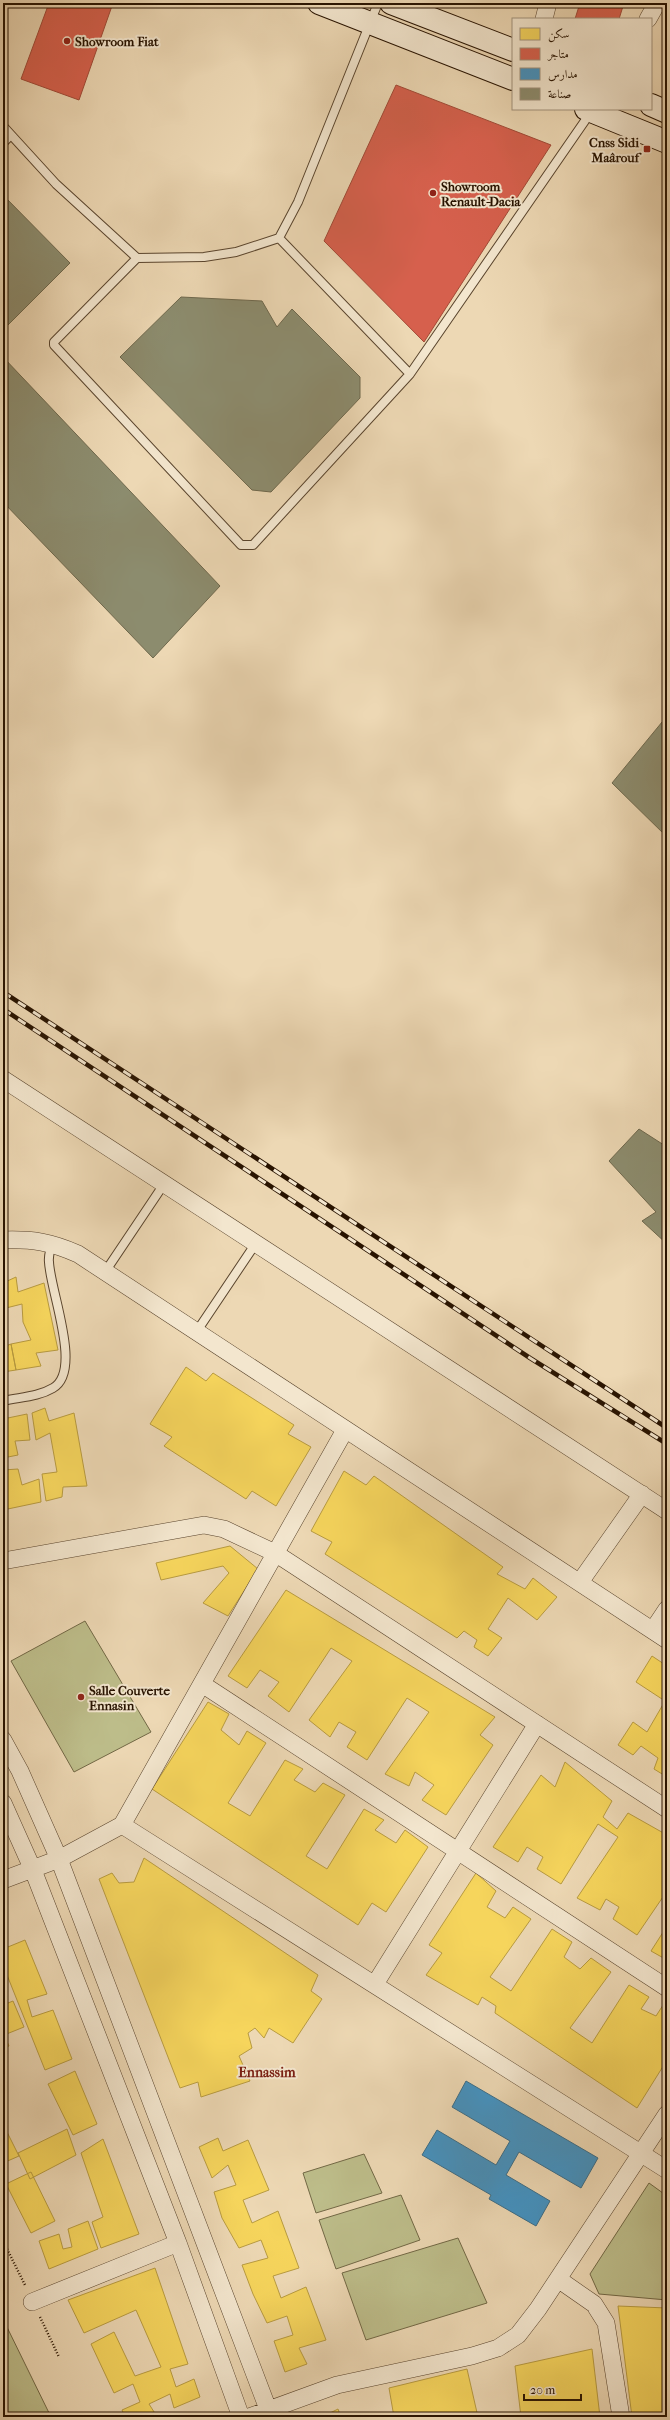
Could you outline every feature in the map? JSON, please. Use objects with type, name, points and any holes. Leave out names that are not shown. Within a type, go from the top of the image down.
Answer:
[{"type":"street","points":[[319,3],[512,79]]},
{"type":"street","points":[[391,3],[512,50]]},
{"type":"street","points":[[544,18],[548,3]]},
{"type":"street","points":[[649,18],[657,3]]},
{"type":"street","points":[[652,105],[667,112]]},
{"type":"street","points":[[589,110],[667,142]]},
{"type":"street","points":[[3,1079],[667,1511]]},
{"type":"street","points":[[3,1240],[25,1239],[52,1243],[78,1254],[660,1635],[667,1609]]},
{"type":"street","points":[[3,1880],[59,1859],[122,1826],[346,1430]]},
{"type":"street","points":[[580,1582],[642,1494]]},
{"type":"street","points":[[3,1561],[204,1525],[224,1529],[276,1553],[667,1809]]},
{"type":"street","points":[[202,1684],[667,1988]]},
{"type":"street","points":[[375,1984],[537,1724]]},
{"type":"street","points":[[3,1740],[20,1772],[59,1859],[270,2413]]},
{"type":"street","points":[[3,1803],[33,1870],[178,2243],[241,2417]]},
{"type":"street","points":[[122,1826],[375,1984],[667,2170]]},
{"type":"street","points":[[249,2417],[270,2413],[337,2384],[472,2356],[498,2348],[518,2335],[558,2279],[667,2114]]},
{"type":"street","points":[[32,2302],[178,2243]]},
{"type":"street","points":[[558,2279],[594,2304],[606,2323],[621,2417]]},
{"type":"lane","points":[[3,126],[10,136],[56,184],[137,258],[204,258],[236,252],[279,238],[298,202],[378,3]]},
{"type":"lane","points":[[137,258],[54,342],[54,345],[241,545],[253,545],[410,374],[589,110]]},
{"type":"lane","points":[[3,143],[10,136]]},
{"type":"lane","points":[[279,238],[410,374]]},
{"type":"lane","points":[[105,1272],[164,1184]]},
{"type":"lane","points":[[3,1401],[40,1395],[55,1388],[62,1380],[66,1369],[66,1346],[60,1325],[49,1261],[52,1243]]},
{"type":"lane","points":[[197,1331],[256,1243]]},
{"type":"green space","name":"Salle Couverte Ennasin","points":[[85,1621],[151,1732],[74,1772],[11,1661]]},
{"type":"green space","points":[[364,2154],[382,2193],[316,2213],[303,2173]]},
{"type":"green space","points":[[649,2183],[667,2196],[667,2300],[599,2294],[590,2274]]},
{"type":"green space","points":[[401,2195],[420,2240],[336,2269],[319,2220]]},
{"type":"green space","points":[[458,2238],[487,2303],[366,2340],[342,2273]]},
{"type":"green space","points":[[3,2319],[51,2417],[3,2417]]},
{"type":"building: سكن","points":[[16,1277],[18,1292],[44,1283],[58,1350],[36,1353],[41,1366],[16,1370],[11,1344],[31,1340],[23,1322],[22,1304],[6,1308],[3,1297],[3,1283]]},
{"type":"building: سكن","points":[[11,1344],[16,1370],[3,1372],[3,1347]]},
{"type":"building: سكن","points":[[186,1367],[206,1381],[213,1373],[294,1425],[288,1434],[311,1447],[276,1506],[252,1491],[246,1499],[164,1446],[172,1437],[150,1424]]},
{"type":"building: سكن","points":[[45,1408],[49,1421],[74,1413],[87,1486],[63,1487],[62,1497],[46,1501],[42,1474],[57,1472],[50,1433],[36,1440],[32,1413]]},
{"type":"building: سكن","points":[[27,1414],[30,1440],[15,1441],[18,1455],[3,1458],[3,1419]]},
{"type":"building: سكن","points":[[18,1469],[22,1485],[39,1479],[41,1502],[3,1510],[3,1470]]},
{"type":"building: سكن","points":[[344,1471],[366,1485],[374,1476],[503,1567],[497,1574],[525,1589],[533,1578],[557,1597],[537,1620],[508,1598],[488,1629],[502,1638],[488,1656],[474,1647],[477,1640],[464,1631],[457,1638],[325,1554],[332,1542],[311,1531]]},
{"type":"building: سكن","points":[[230,1546],[258,1569],[228,1616],[203,1603],[229,1573],[223,1566],[161,1580],[156,1563]]},
{"type":"building: سكن","points":[[286,1590],[495,1717],[480,1735],[493,1745],[446,1815],[422,1800],[434,1785],[415,1772],[409,1786],[385,1774],[429,1712],[407,1698],[367,1760],[347,1747],[356,1732],[339,1722],[330,1737],[309,1720],[352,1661],[331,1648],[289,1712],[268,1696],[279,1682],[260,1670],[247,1688],[228,1676]]},
{"type":"building: سكن","points":[[652,1656],[667,1666],[667,1777],[654,1769],[658,1758],[641,1746],[633,1755],[618,1745],[633,1722],[647,1732],[665,1701],[636,1682]]},
{"type":"building: سكن","points":[[208,1702],[229,1714],[221,1730],[239,1745],[247,1731],[266,1743],[228,1803],[250,1816],[285,1760],[303,1769],[294,1780],[315,1792],[323,1783],[345,1795],[306,1856],[327,1869],[364,1809],[384,1820],[375,1830],[396,1843],[405,1830],[428,1847],[386,1912],[372,1903],[358,1925],[152,1789]]},
{"type":"building: سكن","points":[[565,1762],[612,1801],[603,1817],[617,1829],[628,1813],[667,1835],[667,1891],[637,1935],[613,1919],[619,1907],[606,1899],[600,1910],[577,1898],[618,1837],[598,1824],[561,1884],[537,1869],[543,1857],[527,1847],[518,1862],[493,1847],[541,1775],[555,1787]]},
{"type":"building: سكن","points":[[144,1858],[318,1975],[311,1991],[322,1999],[293,2043],[269,2028],[264,2038],[255,2028],[248,2033],[252,2048],[239,2056],[250,2081],[201,2097],[198,2082],[180,2088],[99,1879],[112,1873],[119,1883],[134,1882]]},
{"type":"building: سكن","points":[[476,1873],[496,1891],[487,1907],[505,1918],[513,1907],[531,1919],[490,1977],[511,1991],[552,1929],[572,1942],[564,1957],[580,1969],[591,1958],[611,1972],[570,2028],[592,2043],[629,1985],[649,1997],[641,2009],[656,2016],[665,2002],[667,2004],[667,2060],[637,2108],[495,2013],[496,2006],[482,1997],[478,2005],[426,1975],[442,1953],[429,1945]]},
{"type":"building: سكن","points":[[667,1926],[667,1960],[651,1951]]},
{"type":"building: سكن","points":[[25,1940],[47,1994],[27,2000],[32,2017],[53,2010],[72,2059],[45,2070],[3,1965],[3,1949]]},
{"type":"building: سكن","points":[[13,2001],[24,2027],[4,2035],[9,2046],[3,2048],[3,2005]]},
{"type":"building: سكن","points":[[75,2071],[97,2124],[73,2135],[48,2084]]},
{"type":"building: سكن","points":[[3,2124],[19,2156],[3,2163]]},
{"type":"building: سكن","points":[[67,2129],[76,2155],[30,2179],[18,2153]]},
{"type":"building: سكن","points":[[218,2138],[223,2151],[248,2140],[269,2190],[243,2200],[252,2223],[278,2211],[299,2268],[273,2276],[281,2298],[306,2287],[326,2340],[299,2348],[307,2364],[285,2372],[274,2341],[293,2335],[287,2316],[267,2323],[253,2294],[242,2265],[268,2258],[261,2240],[239,2248],[222,2218],[214,2192],[236,2185],[228,2165],[212,2178],[199,2147]]},
{"type":"building: سكن","points":[[103,2139],[139,2234],[101,2248],[92,2222],[103,2217],[81,2153]]},
{"type":"building: سكن","points":[[31,2172],[55,2221],[31,2233],[6,2184]]},
{"type":"building: سكن","points":[[88,2221],[98,2249],[49,2269],[39,2241],[59,2234],[63,2249],[72,2247],[68,2229]]},
{"type":"building: سكن","points":[[155,2268],[188,2364],[170,2369],[176,2387],[194,2379],[200,2397],[174,2408],[170,2394],[149,2404],[156,2415],[125,2417],[122,2410],[140,2402],[133,2384],[114,2393],[91,2344],[114,2332],[135,2376],[161,2367],[136,2310],[84,2333],[68,2300]]},
{"type":"building: سكن","points":[[618,2306],[667,2308],[667,2417],[632,2417]]},
{"type":"building: سكن","points":[[592,2349],[600,2417],[521,2417],[515,2366]]},
{"type":"building: سكن","points":[[467,2369],[478,2417],[394,2417],[389,2388]]},
{"type":"building: سكن","points":[[338,2409],[341,2417],[322,2417]]},
{"type":"building: متاجر","name":"Showroom Fiat","points":[[49,3],[113,3],[79,100],[21,79]]},
{"type":"building: متاجر","points":[[580,3],[624,3],[619,18],[575,18]]},
{"type":"building: متاجر","name":"Showroom Renault-Dacia","points":[[396,85],[551,145],[424,342],[324,241]]},
{"type":"building: مدارس","points":[[466,2081],[598,2158],[581,2188],[519,2152],[506,2175],[550,2201],[536,2226],[489,2199],[491,2195],[422,2155],[437,2130],[496,2165],[510,2141],[452,2107]]},
{"type":"building: صناعة","points":[[3,195],[70,263],[3,330]]},
{"type":"building: صناعة","points":[[181,297],[262,301],[277,327],[292,309],[360,377],[360,398],[271,492],[252,490],[120,357]]},
{"type":"building: صناعة","points":[[3,357],[220,586],[153,658],[3,502]]},
{"type":"building: صناعة","points":[[667,716],[667,837],[612,783]]},
{"type":"building: صناعة","points":[[639,1129],[667,1147],[667,1244],[642,1221],[656,1212],[609,1161]]},
{"type":"railway","points":[[3,992],[667,1428]]},
{"type":"railway","points":[[3,1009],[530,1358],[667,1444]]},
{"type":"place","name":"Showroom Fiat","points":[[67,41]]},
{"type":"place","name":"Cnss Sidi Maârouf","points":[[647,149]]},
{"type":"place","name":"Showroom Renault-Dacia","points":[[433,193]]},
{"type":"place","name":"Salle Couverte Ennasin","points":[[81,1697]]},
{"type":"district","name":"Ennassim","points":[[267,2072]]}]
